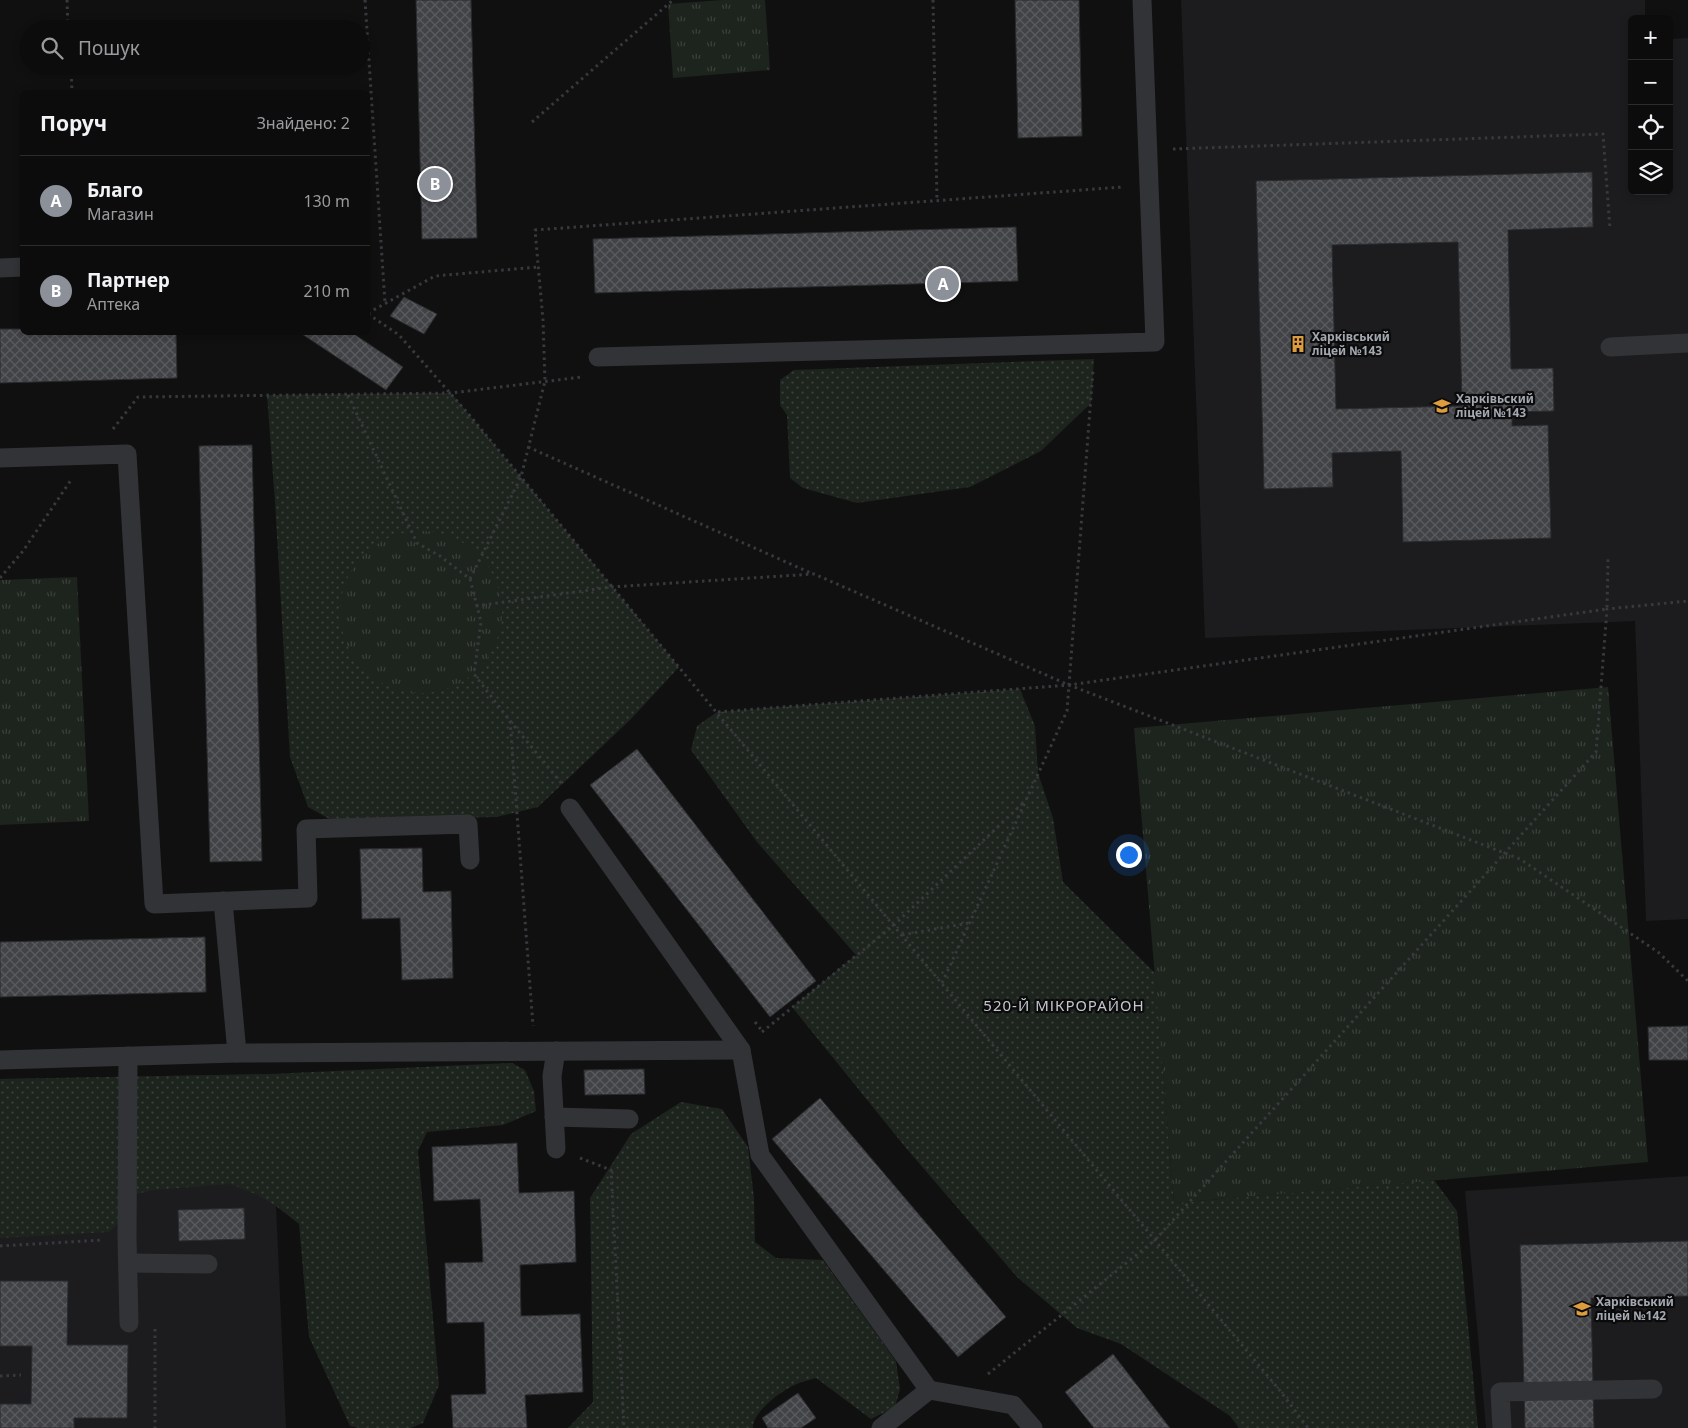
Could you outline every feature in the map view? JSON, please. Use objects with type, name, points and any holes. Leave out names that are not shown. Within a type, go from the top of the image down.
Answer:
[{"type":"lane","points":[[598,357],[1155,342],[1142,0]]},
{"type":"lane","points":[[0,268],[20,267]]},
{"type":"lane","points":[[1610,347],[1688,343]]},
{"type":"lane","points":[[0,458],[126,454],[154,904],[308,898],[306,829],[468,824],[470,860]]},
{"type":"lane","points":[[570,808],[741,1050],[760,1155],[929,1390],[1013,1405],[1033,1428]]},
{"type":"lane","points":[[223,901],[237,1054]]},
{"type":"lane","points":[[0,1060],[237,1054],[741,1050]]},
{"type":"lane","points":[[556,1051],[552,1076],[556,1149]]},
{"type":"lane","points":[[128,1056],[127,1238],[129,1323]]},
{"type":"lane","points":[[554,1117],[630,1119]]},
{"type":"lane","points":[[128,1263],[208,1264]]},
{"type":"lane","points":[[1502,1428],[1500,1392],[1653,1389]]},
{"type":"lane","points":[[887,1426],[929,1390]]},
{"type":"path","points":[[66,0],[67,20]]},
{"type":"path","points":[[365,0],[366,20]]},
{"type":"path","points":[[532,122],[673,0]]},
{"type":"path","points":[[933,0],[937,201]]},
{"type":"path","points":[[71,75],[72,90]]},
{"type":"path","points":[[370,75],[385,304]]},
{"type":"path","points":[[1148,150],[1603,134],[1610,229]]},
{"type":"path","points":[[535,1052],[510,721],[474,674],[480,622],[470,579],[521,477],[546,381],[535,230],[1149,186]]},
{"type":"path","points":[[370,312],[435,276],[538,267]]},
{"type":"path","points":[[370,314],[400,335],[521,477],[1281,1392],[1308,1428]]},
{"type":"path","points":[[942,983],[1067,711],[1096,343]]},
{"type":"path","points":[[138,397],[450,393],[582,377]]},
{"type":"path","points":[[348,394],[417,543],[440,556],[470,579]]},
{"type":"path","points":[[528,447],[1068,685],[1520,859],[1658,952],[1688,981]]},
{"type":"path","points":[[0,578],[23,551],[88,455]]},
{"type":"path","points":[[961,1395],[1155,1240],[1596,752],[1607,609],[1608,560]]},
{"type":"path","points":[[476,606],[611,587],[814,574]]},
{"type":"path","points":[[717,712],[1068,685],[1607,609],[1688,601]]},
{"type":"path","points":[[741,1050],[894,925],[1026,800]]},
{"type":"path","points":[[902,935],[970,923]]},
{"type":"path","points":[[556,1149],[611,1170],[624,1428]]},
{"type":"path","points":[[0,1246],[127,1238]]},
{"type":"path","points":[[129,1323],[155,1322],[155,1428]]},
{"type":"path","points":[[0,1376],[21,1375]]},
{"type":"shaded area","name":"Харківьский ліцей №143","points":[[1181,0],[1645,0],[1645,15],[1628,15],[1628,195],[1673,195],[1673,39],[1688,38],[1688,919],[1646,921],[1635,621],[1205,638]]},
{"type":"shaded area","points":[[270,1074],[286,1428],[0,1428],[0,1079]]},
{"type":"shaded area","name":"Харківський ліцей №142","points":[[1688,1176],[1688,1428],[1486,1428],[1465,1191]]},
{"type":"green space","points":[[722,0],[765,0],[770,70],[673,78],[668,4]]},
{"type":"green space","points":[[1094,359],[1091,403],[1041,451],[970,487],[857,503],[803,488],[790,478],[787,415],[780,405],[780,380],[794,370]]},
{"type":"green space","points":[[451,393],[679,667],[631,719],[538,807],[496,817],[333,821],[308,807],[290,757],[267,395]]},
{"type":"green space","points":[[429,531],[445,534],[459,540],[479,554],[489,567],[499,588],[502,612],[499,636],[489,657],[479,670],[466,680],[445,690],[413,693],[397,690],[383,684],[369,675],[358,664],[343,636],[340,604],[343,588],[349,574],[358,560],[369,549],[397,534]]},
{"type":"green space","points":[[77,577],[89,821],[0,825],[0,580]]},
{"type":"green space","points":[[1608,687],[1648,1162],[1174,1203],[1134,728]]},
{"type":"green space","points":[[1020,689],[1035,726],[1038,773],[1053,818],[1063,882],[1155,973],[1174,1203],[1434,1180],[1457,1211],[1478,1428],[1239,1428],[1230,1416],[1121,1344],[1077,1328],[1017,1277],[906,1148],[792,1007],[856,955],[757,842],[691,750],[697,726],[717,712]]},
{"type":"green space","points":[[512,1063],[525,1070],[534,1091],[536,1111],[503,1125],[427,1132],[418,1151],[439,1385],[423,1423],[411,1428],[360,1428],[350,1426],[309,1337],[299,1224],[258,1195],[230,1184],[154,1190],[122,1197],[118,1224],[109,1232],[0,1238],[0,1079],[270,1074]]},
{"type":"green space","points":[[681,1102],[722,1109],[748,1147],[754,1198],[755,1242],[776,1258],[823,1260],[896,1361],[900,1389],[895,1407],[871,1419],[816,1378],[791,1387],[769,1402],[757,1415],[753,1428],[568,1428],[593,1402],[590,1198],[631,1134]]},
{"type":"building","points":[[416,0],[471,0],[477,238],[422,239]]},
{"type":"building","points":[[1015,0],[1079,0],[1082,136],[1018,138]]},
{"type":"building","name":"Харківський ліцей №143","points":[[1592,172],[1593,227],[1508,230],[1511,369],[1553,368],[1554,411],[1512,412],[1512,426],[1548,425],[1551,538],[1403,542],[1401,451],[1332,453],[1333,487],[1264,489],[1256,181]],"holes":[[[1458,242],[1462,406],[1336,409],[1332,245]]]},
{"type":"building","points":[[1016,227],[1018,281],[595,293],[593,239]]},
{"type":"building","points":[[404,297],[437,314],[424,334],[390,316]]},
{"type":"building","points":[[0,329],[20,329],[20,335],[176,335],[177,378],[0,383]]},
{"type":"building","points":[[304,335],[355,335],[403,367],[386,390]]},
{"type":"building","points":[[252,445],[262,861],[210,862],[199,446]]},
{"type":"building","points":[[637,749],[816,981],[770,1017],[590,785]]},
{"type":"building","points":[[422,848],[423,892],[451,891],[453,978],[402,980],[400,918],[362,919],[360,849]]},
{"type":"building","points":[[205,937],[206,992],[0,997],[0,942]]},
{"type":"building","points":[[1688,1026],[1688,1060],[1649,1060],[1648,1027]]},
{"type":"building","points":[[644,1069],[645,1094],[585,1095],[584,1070]]},
{"type":"building","points":[[820,1098],[1006,1317],[958,1357],[772,1139]]},
{"type":"building","points":[[517,1143],[519,1193],[574,1191],[576,1262],[520,1265],[521,1316],[580,1314],[583,1392],[525,1395],[527,1428],[453,1428],[451,1395],[486,1394],[484,1322],[447,1323],[445,1263],[483,1262],[480,1199],[434,1201],[432,1147]]},
{"type":"building","points":[[244,1208],[245,1239],[179,1241],[178,1210]]},
{"type":"building","points":[[1688,1241],[1688,1296],[1591,1298],[1594,1428],[1525,1428],[1520,1245]]},
{"type":"building","points":[[0,1281],[68,1281],[67,1345],[128,1345],[127,1418],[74,1418],[74,1428],[0,1428],[0,1404],[31,1404],[32,1346],[0,1346]]},
{"type":"building","points":[[1113,1354],[1170,1428],[1094,1428],[1065,1392]]},
{"type":"building","points":[[798,1393],[816,1418],[801,1428],[768,1428],[762,1418]]},
{"type":"place","name":"Партнер","points":[[435,184]]},
{"type":"place","name":"Благо","points":[[943,284]]},
{"type":"place","name":"Харківський ліцей №143","points":[[1298,344]]},
{"type":"place","name":"Харківьский ліцей №143","points":[[1442,406]]},
{"type":"place","name":"Харківський ліцей №142","points":[[1582,1309]]},
{"type":"district","name":"520-Й МІКРОРАЙОН","points":[[1064,1006]]}]
